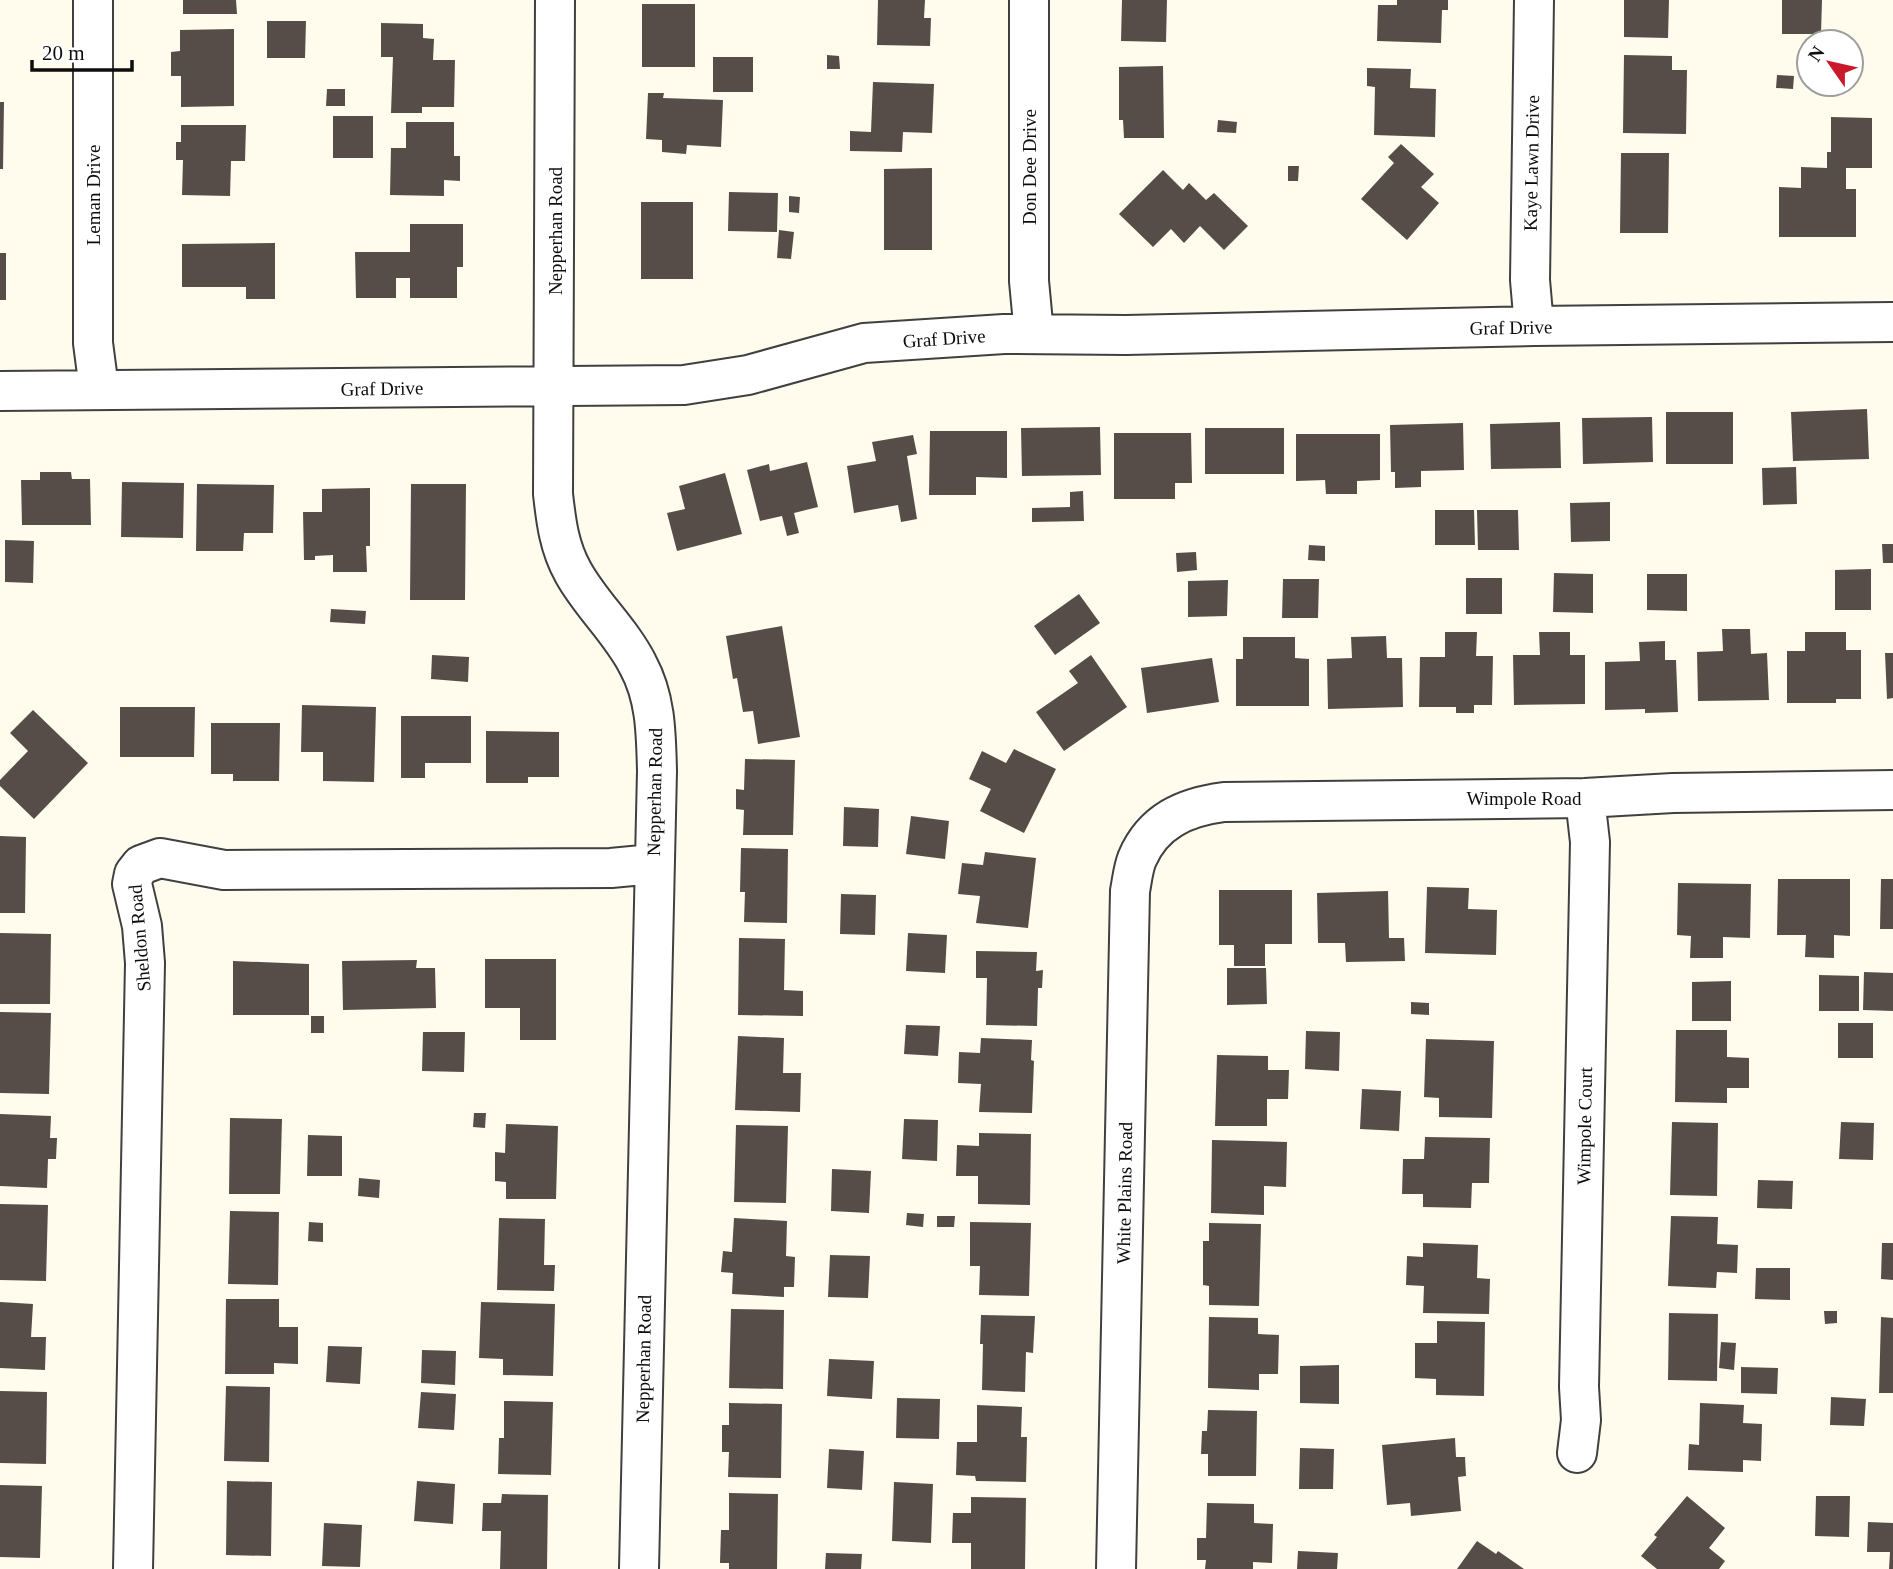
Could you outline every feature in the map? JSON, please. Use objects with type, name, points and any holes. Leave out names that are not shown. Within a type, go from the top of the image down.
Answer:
[{"type":"street","name":"Leman Drive","points":[[93,0],[93,343],[99,389]]},
{"type":"street","name":"Nepperhan Road","points":[[555,0],[553,494],[557,528],[562,547],[583,588],[620,634],[639,666],[649,692],[655,720],[657,771],[639,1569]]},
{"type":"street","name":"Don Dee Drive","points":[[1030,0],[1029,281],[1034,334]]},
{"type":"street","name":"Kaye Lawn Drive","points":[[1534,0],[1530,280],[1534,326]]},
{"type":"street","name":"Graf Drive","points":[[0,391],[684,385],[748,375],[864,343],[1034,334],[1126,335],[1893,321]]},
{"type":"street","name":"Wimpole Road","points":[[1160,826],[1178,813],[1198,805],[1224,802],[1585,798],[1687,793],[1893,790]]},
{"type":"street","name":"Wimpole Court","points":[[1577,1453],[1581,1420],[1578,1387],[1590,856],[1585,798]]},
{"type":"street","name":"White Plains Road","points":[[1116,1569],[1130,891],[1137,859],[1160,826]]},
{"type":"street","name":"Sheldon Road","points":[[133,1569],[145,963],[142,926],[132,884],[134,874],[141,865],[160,858],[224,870],[611,868],[653,864]]},
{"type":"building","points":[[183,0],[236,0],[237,14],[183,14]]},
{"type":"building","points":[[878,0],[925,0],[924,18],[931,18],[930,46],[877,45]]},
{"type":"building","points":[[1122,0],[1167,0],[1166,42],[1121,41]]},
{"type":"building","points":[[1397,0],[1448,0],[1448,10],[1442,10],[1441,43],[1377,41],[1378,5],[1397,5]]},
{"type":"building","points":[[1624,0],[1669,0],[1668,38],[1624,37]]},
{"type":"building","points":[[1782,0],[1822,0],[1821,28],[1795,28],[1795,34],[1782,34]]},
{"type":"building","points":[[642,4],[695,4],[695,67],[642,67]]},
{"type":"building","points":[[267,21],[306,21],[305,58],[267,58]]},
{"type":"building","points":[[381,23],[423,24],[423,38],[434,39],[433,60],[455,60],[454,107],[422,107],[422,113],[391,113],[393,57],[381,57]]},
{"type":"building","points":[[234,29],[234,106],[181,107],[181,76],[171,76],[171,52],[180,51],[180,30]]},
{"type":"building","points":[[827,55],[839,56],[840,69],[827,69]]},
{"type":"building","points":[[1624,55],[1672,56],[1672,70],[1687,70],[1686,134],[1623,133]]},
{"type":"building","points":[[713,57],[753,57],[753,92],[713,92]]},
{"type":"building","points":[[1163,66],[1164,138],[1124,138],[1123,120],[1119,120],[1119,67]]},
{"type":"building","points":[[1367,68],[1411,69],[1410,88],[1436,89],[1435,137],[1374,135],[1375,87],[1367,86]]},
{"type":"building","points":[[1777,75],[1794,76],[1793,89],[1776,88]]},
{"type":"building","points":[[873,82],[934,84],[932,133],[903,132],[902,152],[850,151],[850,131],[871,132]]},
{"type":"building","points":[[327,89],[345,89],[345,106],[326,106]]},
{"type":"building","points":[[648,93],[664,93],[663,98],[723,100],[721,147],[687,145],[686,154],[662,152],[662,140],[646,139]]},
{"type":"building","points":[[0,102],[4,102],[3,169],[0,169]]},
{"type":"building","points":[[333,116],[373,116],[373,158],[333,158]]},
{"type":"building","points":[[1831,117],[1872,118],[1872,168],[1846,168],[1846,189],[1856,189],[1856,237],[1779,237],[1779,187],[1801,188],[1801,167],[1827,168],[1827,152],[1831,152]]},
{"type":"building","points":[[1218,120],[1237,122],[1236,133],[1217,132]]},
{"type":"building","points":[[406,122],[454,122],[454,156],[460,156],[460,181],[444,180],[444,196],[390,195],[391,148],[406,148]]},
{"type":"building","points":[[181,125],[246,125],[245,161],[231,161],[230,196],[182,195],[183,160],[176,160],[176,142],[181,142]]},
{"type":"building","points":[[1401,144],[1434,174],[1421,187],[1439,203],[1407,240],[1361,199],[1394,163],[1388,157]]},
{"type":"building","points":[[1621,153],[1669,153],[1668,233],[1620,233]]},
{"type":"building","points":[[1288,166],[1299,166],[1298,181],[1288,181]]},
{"type":"building","points":[[932,168],[932,250],[884,250],[884,169]]},
{"type":"building","points":[[1163,170],[1183,190],[1189,183],[1206,200],[1214,193],[1248,226],[1224,250],[1200,226],[1184,243],[1171,229],[1153,247],[1119,214]]},
{"type":"building","points":[[729,192],[778,193],[777,232],[728,231]]},
{"type":"building","points":[[789,196],[800,197],[799,213],[789,212]]},
{"type":"building","points":[[641,202],[693,202],[693,279],[641,279]]},
{"type":"building","points":[[410,224],[463,224],[463,267],[457,267],[457,298],[410,298],[410,278],[396,278],[396,298],[356,298],[355,252],[410,252]]},
{"type":"building","points":[[779,230],[794,232],[791,259],[777,258]]},
{"type":"building","points":[[275,243],[275,299],[246,299],[246,287],[182,287],[182,244]]},
{"type":"building","points":[[0,253],[6,253],[6,300],[0,300]]},
{"type":"building","points":[[1867,409],[1869,459],[1793,461],[1791,412]]},
{"type":"building","points":[[1666,412],[1733,412],[1733,464],[1666,464]]},
{"type":"building","points":[[1652,417],[1653,462],[1583,464],[1582,418]]},
{"type":"building","points":[[1560,422],[1561,468],[1491,469],[1490,424]]},
{"type":"building","points":[[1463,423],[1464,470],[1421,471],[1421,487],[1395,488],[1395,472],[1391,472],[1390,425]]},
{"type":"building","points":[[1100,427],[1101,475],[1022,476],[1021,428]]},
{"type":"building","points":[[1205,428],[1284,428],[1284,474],[1205,474]]},
{"type":"building","points":[[930,431],[1007,431],[1007,478],[976,477],[976,495],[929,495]]},
{"type":"building","points":[[1114,433],[1191,433],[1192,483],[1175,483],[1175,499],[1114,499]]},
{"type":"building","points":[[1296,434],[1380,434],[1380,480],[1357,481],[1357,494],[1326,494],[1325,480],[1296,481]]},
{"type":"building","points":[[913,435],[917,454],[907,456],[917,519],[901,522],[898,505],[854,513],[847,466],[876,461],[872,442]]},
{"type":"building","points":[[807,462],[818,507],[794,513],[799,533],[787,536],[782,516],[760,521],[747,470],[769,464],[770,471]]},
{"type":"building","points":[[1796,467],[1797,504],[1763,505],[1762,468]]},
{"type":"building","points":[[40,472],[71,472],[72,479],[90,479],[91,525],[22,525],[21,480],[40,480]]},
{"type":"building","points":[[725,473],[742,534],[677,551],[667,513],[685,509],[679,486]]},
{"type":"building","points":[[122,482],[184,483],[183,538],[121,537]]},
{"type":"building","points":[[197,484],[274,485],[273,533],[244,533],[243,551],[196,551]]},
{"type":"building","points":[[411,484],[466,484],[465,600],[410,600]]},
{"type":"building","points":[[370,488],[367,572],[333,572],[333,555],[304,560],[303,512],[322,512],[322,489]]},
{"type":"building","points":[[1083,491],[1084,521],[1032,522],[1032,508],[1070,507],[1070,492]]},
{"type":"building","points":[[1610,502],[1610,541],[1571,542],[1570,503]]},
{"type":"building","points":[[1435,510],[1474,510],[1475,545],[1435,545]]},
{"type":"building","points":[[1477,510],[1518,510],[1519,550],[1478,550]]},
{"type":"building","points":[[5,540],[34,541],[33,583],[5,582]]},
{"type":"building","points":[[1882,544],[1893,544],[1893,563],[1883,563]]},
{"type":"building","points":[[1309,545],[1325,546],[1325,561],[1308,560]]},
{"type":"building","points":[[1196,552],[1197,570],[1177,572],[1176,553]]},
{"type":"building","points":[[1871,569],[1871,610],[1835,610],[1835,570]]},
{"type":"building","points":[[1554,573],[1593,574],[1593,613],[1553,612]]},
{"type":"building","points":[[1647,574],[1687,574],[1687,611],[1647,610]]},
{"type":"building","points":[[1466,578],[1502,578],[1502,614],[1466,614]]},
{"type":"building","points":[[1283,579],[1319,579],[1318,618],[1282,618]]},
{"type":"building","points":[[1228,580],[1227,616],[1188,617],[1188,581]]},
{"type":"building","points":[[1079,594],[1100,623],[1055,655],[1034,626]]},
{"type":"building","points":[[331,609],[366,611],[365,624],[330,622]]},
{"type":"building","points":[[782,626],[800,737],[758,744],[753,711],[743,712],[737,678],[733,679],[726,636]]},
{"type":"building","points":[[1722,629],[1750,629],[1751,654],[1767,653],[1769,700],[1698,701],[1697,652],[1723,651]]},
{"type":"building","points":[[1445,632],[1477,632],[1476,656],[1493,656],[1492,705],[1474,705],[1474,713],[1456,713],[1456,707],[1419,707],[1420,657],[1445,657]]},
{"type":"building","points":[[1539,632],[1570,632],[1570,655],[1585,655],[1585,704],[1514,705],[1513,655],[1540,655]]},
{"type":"building","points":[[1805,632],[1846,632],[1846,650],[1861,650],[1861,699],[1836,699],[1836,703],[1787,703],[1787,651],[1805,651]]},
{"type":"building","points":[[1386,636],[1387,658],[1402,658],[1403,707],[1328,709],[1327,659],[1352,658],[1351,637]]},
{"type":"building","points":[[1243,637],[1295,637],[1295,658],[1309,659],[1309,706],[1236,706],[1236,659],[1243,659]]},
{"type":"building","points":[[1665,641],[1665,660],[1676,660],[1678,712],[1605,710],[1605,662],[1640,661],[1639,642]]},
{"type":"building","points":[[1885,653],[1893,653],[1893,698],[1887,699]]},
{"type":"building","points":[[432,655],[469,657],[468,682],[431,679]]},
{"type":"building","points":[[1091,655],[1127,707],[1064,751],[1036,712],[1078,683],[1069,671]]},
{"type":"building","points":[[1212,658],[1219,702],[1147,713],[1141,668]]},
{"type":"building","points":[[302,705],[376,707],[374,782],[323,781],[323,752],[301,752]]},
{"type":"building","points":[[120,707],[195,707],[194,757],[120,757]]},
{"type":"building","points":[[33,710],[88,763],[34,819],[0,786],[0,780],[28,751],[10,733]]},
{"type":"building","points":[[401,716],[471,716],[471,763],[425,763],[425,778],[401,778]]},
{"type":"building","points":[[211,723],[280,723],[279,781],[233,781],[233,774],[211,774]]},
{"type":"building","points":[[486,731],[559,732],[559,777],[528,777],[528,783],[486,783]]},
{"type":"building","points":[[1014,749],[1056,769],[1024,833],[980,811],[991,789],[969,779],[982,751],[1006,763]]},
{"type":"building","points":[[745,759],[795,760],[793,835],[743,835],[744,810],[736,809],[736,789],[744,790]]},
{"type":"building","points":[[844,807],[879,809],[878,847],[843,846]]},
{"type":"building","points":[[911,816],[949,821],[945,859],[906,854]]},
{"type":"building","points":[[0,836],[26,837],[25,913],[0,913]]},
{"type":"building","points":[[741,848],[788,849],[787,923],[744,922],[745,892],[740,892]]},
{"type":"building","points":[[985,852],[1036,858],[1028,928],[976,923],[980,896],[958,894],[962,863],[983,865]]},
{"type":"building","points":[[1778,879],[1850,879],[1850,936],[1834,935],[1834,958],[1805,957],[1806,935],[1777,935]]},
{"type":"building","points":[[1881,879],[1893,879],[1893,929],[1880,929]]},
{"type":"building","points":[[1678,883],[1751,884],[1750,938],[1723,937],[1723,958],[1690,958],[1691,936],[1677,935]]},
{"type":"building","points":[[1427,887],[1469,888],[1468,909],[1497,910],[1496,955],[1425,953]]},
{"type":"building","points":[[1219,890],[1292,890],[1292,944],[1265,944],[1265,966],[1234,966],[1234,945],[1219,945]]},
{"type":"building","points":[[1388,891],[1389,938],[1404,938],[1405,961],[1346,962],[1345,943],[1318,943],[1317,893]]},
{"type":"building","points":[[841,894],[876,895],[875,935],[840,934]]},
{"type":"building","points":[[0,933],[51,934],[50,1004],[0,1004]]},
{"type":"building","points":[[908,933],[947,935],[945,973],[906,971]]},
{"type":"building","points":[[739,938],[785,939],[784,990],[803,991],[803,1016],[738,1015]]},
{"type":"building","points":[[976,951],[1037,952],[1036,971],[1043,970],[1042,988],[1038,988],[1037,1026],[986,1025],[987,978],[976,978]]},
{"type":"building","points":[[485,959],[556,959],[556,1040],[520,1040],[520,1008],[485,1008]]},
{"type":"building","points":[[417,960],[416,968],[435,968],[436,1008],[343,1010],[342,961]]},
{"type":"building","points":[[233,961],[309,964],[309,1015],[233,1015]]},
{"type":"building","points":[[1227,968],[1266,968],[1267,1004],[1227,1005]]},
{"type":"building","points":[[1864,972],[1893,973],[1893,1011],[1863,1010]]},
{"type":"building","points":[[1819,975],[1859,976],[1859,1011],[1819,1011]]},
{"type":"building","points":[[1731,981],[1731,1021],[1692,1021],[1692,982]]},
{"type":"building","points":[[1411,1002],[1429,1003],[1429,1015],[1411,1014]]},
{"type":"building","points":[[0,1012],[51,1013],[49,1094],[0,1093]]},
{"type":"building","points":[[311,1016],[324,1016],[324,1033],[311,1033]]},
{"type":"building","points":[[1838,1023],[1873,1023],[1873,1058],[1838,1058]]},
{"type":"building","points":[[906,1025],[940,1026],[938,1056],[904,1054]]},
{"type":"building","points":[[1676,1030],[1727,1030],[1727,1057],[1749,1058],[1749,1088],[1727,1088],[1727,1103],[1675,1102]]},
{"type":"building","points":[[1306,1031],[1340,1032],[1339,1071],[1305,1069]]},
{"type":"building","points":[[423,1032],[465,1032],[464,1072],[422,1071]]},
{"type":"building","points":[[738,1036],[784,1038],[783,1073],[801,1073],[800,1112],[735,1110]]},
{"type":"building","points":[[981,1038],[1032,1040],[1032,1113],[979,1112],[981,1084],[958,1083],[959,1052],[980,1053]]},
{"type":"building","points":[[1426,1039],[1494,1041],[1492,1118],[1439,1117],[1439,1098],[1424,1097]]},
{"type":"building","points":[[1217,1055],[1268,1056],[1268,1070],[1289,1070],[1288,1099],[1267,1099],[1267,1126],[1215,1126]]},
{"type":"building","points":[[1362,1089],[1401,1091],[1399,1131],[1360,1129]]},
{"type":"building","points":[[474,1113],[486,1113],[485,1128],[473,1127]]},
{"type":"building","points":[[0,1114],[51,1116],[50,1138],[57,1138],[56,1159],[48,1159],[47,1188],[0,1186]]},
{"type":"building","points":[[230,1118],[282,1119],[280,1194],[229,1194]]},
{"type":"building","points":[[904,1119],[938,1120],[937,1161],[902,1159]]},
{"type":"building","points":[[1672,1122],[1718,1123],[1717,1196],[1670,1195]]},
{"type":"building","points":[[1841,1122],[1874,1123],[1873,1160],[1839,1159]]},
{"type":"building","points":[[506,1124],[558,1126],[556,1199],[506,1199],[506,1182],[495,1181],[495,1152],[505,1153]]},
{"type":"building","points":[[736,1125],[788,1126],[786,1203],[734,1202]]},
{"type":"building","points":[[979,1133],[1031,1134],[1030,1205],[978,1204],[978,1176],[956,1176],[957,1145],[979,1146]]},
{"type":"building","points":[[308,1135],[342,1136],[342,1176],[307,1176]]},
{"type":"building","points":[[1425,1137],[1490,1138],[1489,1183],[1472,1183],[1471,1208],[1423,1207],[1423,1194],[1402,1194],[1403,1159],[1424,1159]]},
{"type":"building","points":[[1212,1140],[1287,1142],[1286,1187],[1264,1186],[1264,1215],[1211,1213]]},
{"type":"building","points":[[832,1169],[871,1171],[869,1213],[831,1211]]},
{"type":"building","points":[[359,1178],[380,1180],[379,1198],[358,1196]]},
{"type":"building","points":[[1758,1180],[1793,1181],[1792,1209],[1757,1208]]},
{"type":"building","points":[[0,1204],[48,1205],[46,1281],[0,1280]]},
{"type":"building","points":[[230,1211],[279,1212],[278,1285],[228,1284]]},
{"type":"building","points":[[907,1213],[924,1214],[923,1227],[906,1225]]},
{"type":"building","points":[[937,1216],[955,1216],[954,1227],[937,1227]]},
{"type":"building","points":[[1671,1216],[1718,1217],[1717,1244],[1738,1245],[1737,1273],[1717,1272],[1716,1288],[1668,1286]]},
{"type":"building","points":[[499,1218],[545,1219],[544,1265],[555,1265],[554,1291],[497,1290]]},
{"type":"building","points":[[734,1218],[787,1221],[786,1256],[795,1257],[794,1287],[784,1287],[784,1297],[732,1294],[733,1273],[721,1272],[723,1251],[732,1252]]},
{"type":"building","points":[[309,1222],[323,1223],[323,1242],[308,1241]]},
{"type":"building","points":[[970,1222],[1031,1223],[1029,1296],[979,1295],[980,1266],[970,1266]]},
{"type":"building","points":[[1209,1223],[1261,1224],[1259,1306],[1209,1305],[1209,1286],[1203,1285],[1203,1241],[1209,1241]]},
{"type":"building","points":[[1423,1243],[1478,1245],[1477,1278],[1490,1279],[1489,1314],[1423,1313],[1424,1286],[1406,1285],[1407,1256],[1423,1257]]},
{"type":"building","points":[[1882,1243],[1893,1243],[1893,1280],[1881,1279]]},
{"type":"building","points":[[830,1255],[870,1256],[868,1298],[828,1297]]},
{"type":"building","points":[[1756,1268],[1790,1268],[1790,1300],[1755,1299]]},
{"type":"building","points":[[226,1299],[279,1299],[279,1327],[298,1327],[298,1364],[274,1363],[274,1374],[225,1374]]},
{"type":"building","points":[[0,1302],[33,1304],[31,1337],[46,1337],[45,1370],[0,1368]]},
{"type":"building","points":[[481,1302],[555,1304],[553,1376],[503,1375],[503,1359],[479,1358]]},
{"type":"building","points":[[731,1309],[784,1310],[783,1389],[729,1388]]},
{"type":"building","points":[[1824,1311],[1837,1311],[1837,1323],[1825,1324]]},
{"type":"building","points":[[1669,1313],[1718,1314],[1717,1381],[1668,1380]]},
{"type":"building","points":[[981,1315],[1035,1316],[1033,1353],[1026,1352],[1025,1392],[982,1390]]},
{"type":"building","points":[[1209,1317],[1258,1318],[1258,1334],[1279,1335],[1278,1374],[1259,1374],[1259,1390],[1208,1388]]},
{"type":"building","points":[[1881,1317],[1893,1318],[1893,1393],[1879,1393]]},
{"type":"building","points":[[1437,1321],[1485,1322],[1484,1396],[1436,1395],[1436,1379],[1415,1378],[1415,1343],[1437,1343]]},
{"type":"building","points":[[1721,1342],[1736,1343],[1734,1370],[1719,1368]]},
{"type":"building","points":[[328,1346],[362,1347],[360,1384],[326,1382]]},
{"type":"building","points":[[422,1350],[456,1351],[455,1385],[421,1383]]},
{"type":"building","points":[[829,1359],[874,1361],[872,1399],[827,1396]]},
{"type":"building","points":[[1339,1365],[1339,1404],[1300,1403],[1300,1366]]},
{"type":"building","points":[[1741,1367],[1778,1368],[1777,1394],[1741,1393]]},
{"type":"building","points":[[226,1386],[270,1387],[269,1462],[224,1461]]},
{"type":"building","points":[[0,1391],[47,1392],[46,1464],[0,1463]]},
{"type":"building","points":[[421,1392],[456,1394],[454,1430],[418,1428]]},
{"type":"building","points":[[1831,1397],[1866,1399],[1864,1426],[1830,1425]]},
{"type":"building","points":[[897,1398],[940,1399],[939,1439],[896,1438]]},
{"type":"building","points":[[504,1401],[553,1402],[551,1475],[498,1474],[499,1438],[504,1438]]},
{"type":"building","points":[[729,1403],[782,1404],[781,1478],[728,1477],[729,1452],[722,1452],[722,1425],[729,1425]]},
{"type":"building","points":[[1700,1403],[1744,1405],[1743,1423],[1762,1424],[1761,1461],[1743,1460],[1743,1472],[1688,1470],[1689,1444],[1699,1445]]},
{"type":"building","points":[[977,1405],[1022,1407],[1021,1437],[1027,1437],[1026,1482],[976,1481],[975,1476],[956,1475],[957,1442],[977,1442]]},
{"type":"building","points":[[1208,1410],[1257,1411],[1256,1476],[1208,1476],[1208,1454],[1201,1454],[1202,1431],[1207,1431]]},
{"type":"building","points":[[1455,1438],[1456,1457],[1465,1457],[1466,1476],[1458,1477],[1461,1511],[1411,1516],[1410,1503],[1387,1505],[1382,1445]]},
{"type":"building","points":[[1300,1448],[1334,1449],[1333,1489],[1299,1489]]},
{"type":"building","points":[[829,1449],[864,1451],[862,1490],[827,1488]]},
{"type":"building","points":[[227,1481],[272,1482],[271,1556],[226,1555]]},
{"type":"building","points":[[417,1481],[455,1484],[453,1524],[414,1521]]},
{"type":"building","points":[[894,1482],[933,1484],[931,1543],[892,1541]]},
{"type":"building","points":[[0,1485],[42,1486],[40,1558],[0,1557]]},
{"type":"building","points":[[729,1493],[778,1494],[777,1569],[729,1569],[729,1563],[720,1563],[721,1530],[729,1530]]},
{"type":"building","points":[[502,1494],[548,1495],[547,1569],[500,1569],[501,1531],[482,1531],[483,1503],[501,1503]]},
{"type":"building","points":[[1687,1496],[1725,1528],[1709,1548],[1725,1561],[1719,1569],[1657,1569],[1641,1556],[1657,1537],[1654,1535]]},
{"type":"building","points":[[1816,1496],[1850,1496],[1849,1537],[1815,1536]]},
{"type":"building","points":[[971,1497],[1026,1498],[1025,1569],[971,1569],[971,1543],[952,1543],[953,1513],[971,1513]]},
{"type":"building","points":[[1207,1503],[1254,1504],[1254,1523],[1273,1524],[1272,1563],[1253,1562],[1253,1569],[1205,1569],[1206,1560],[1197,1560],[1197,1538],[1206,1538]]},
{"type":"building","points":[[1868,1522],[1893,1523],[1893,1569],[1889,1569],[1890,1552],[1867,1552]]},
{"type":"building","points":[[324,1523],[362,1525],[360,1567],[322,1566]]},
{"type":"building","points":[[1477,1541],[1496,1554],[1498,1551],[1524,1569],[1457,1569]]},
{"type":"building","points":[[1298,1551],[1338,1553],[1337,1569],[1297,1569]]},
{"type":"building","points":[[826,1553],[862,1554],[861,1569],[825,1569]]}]
